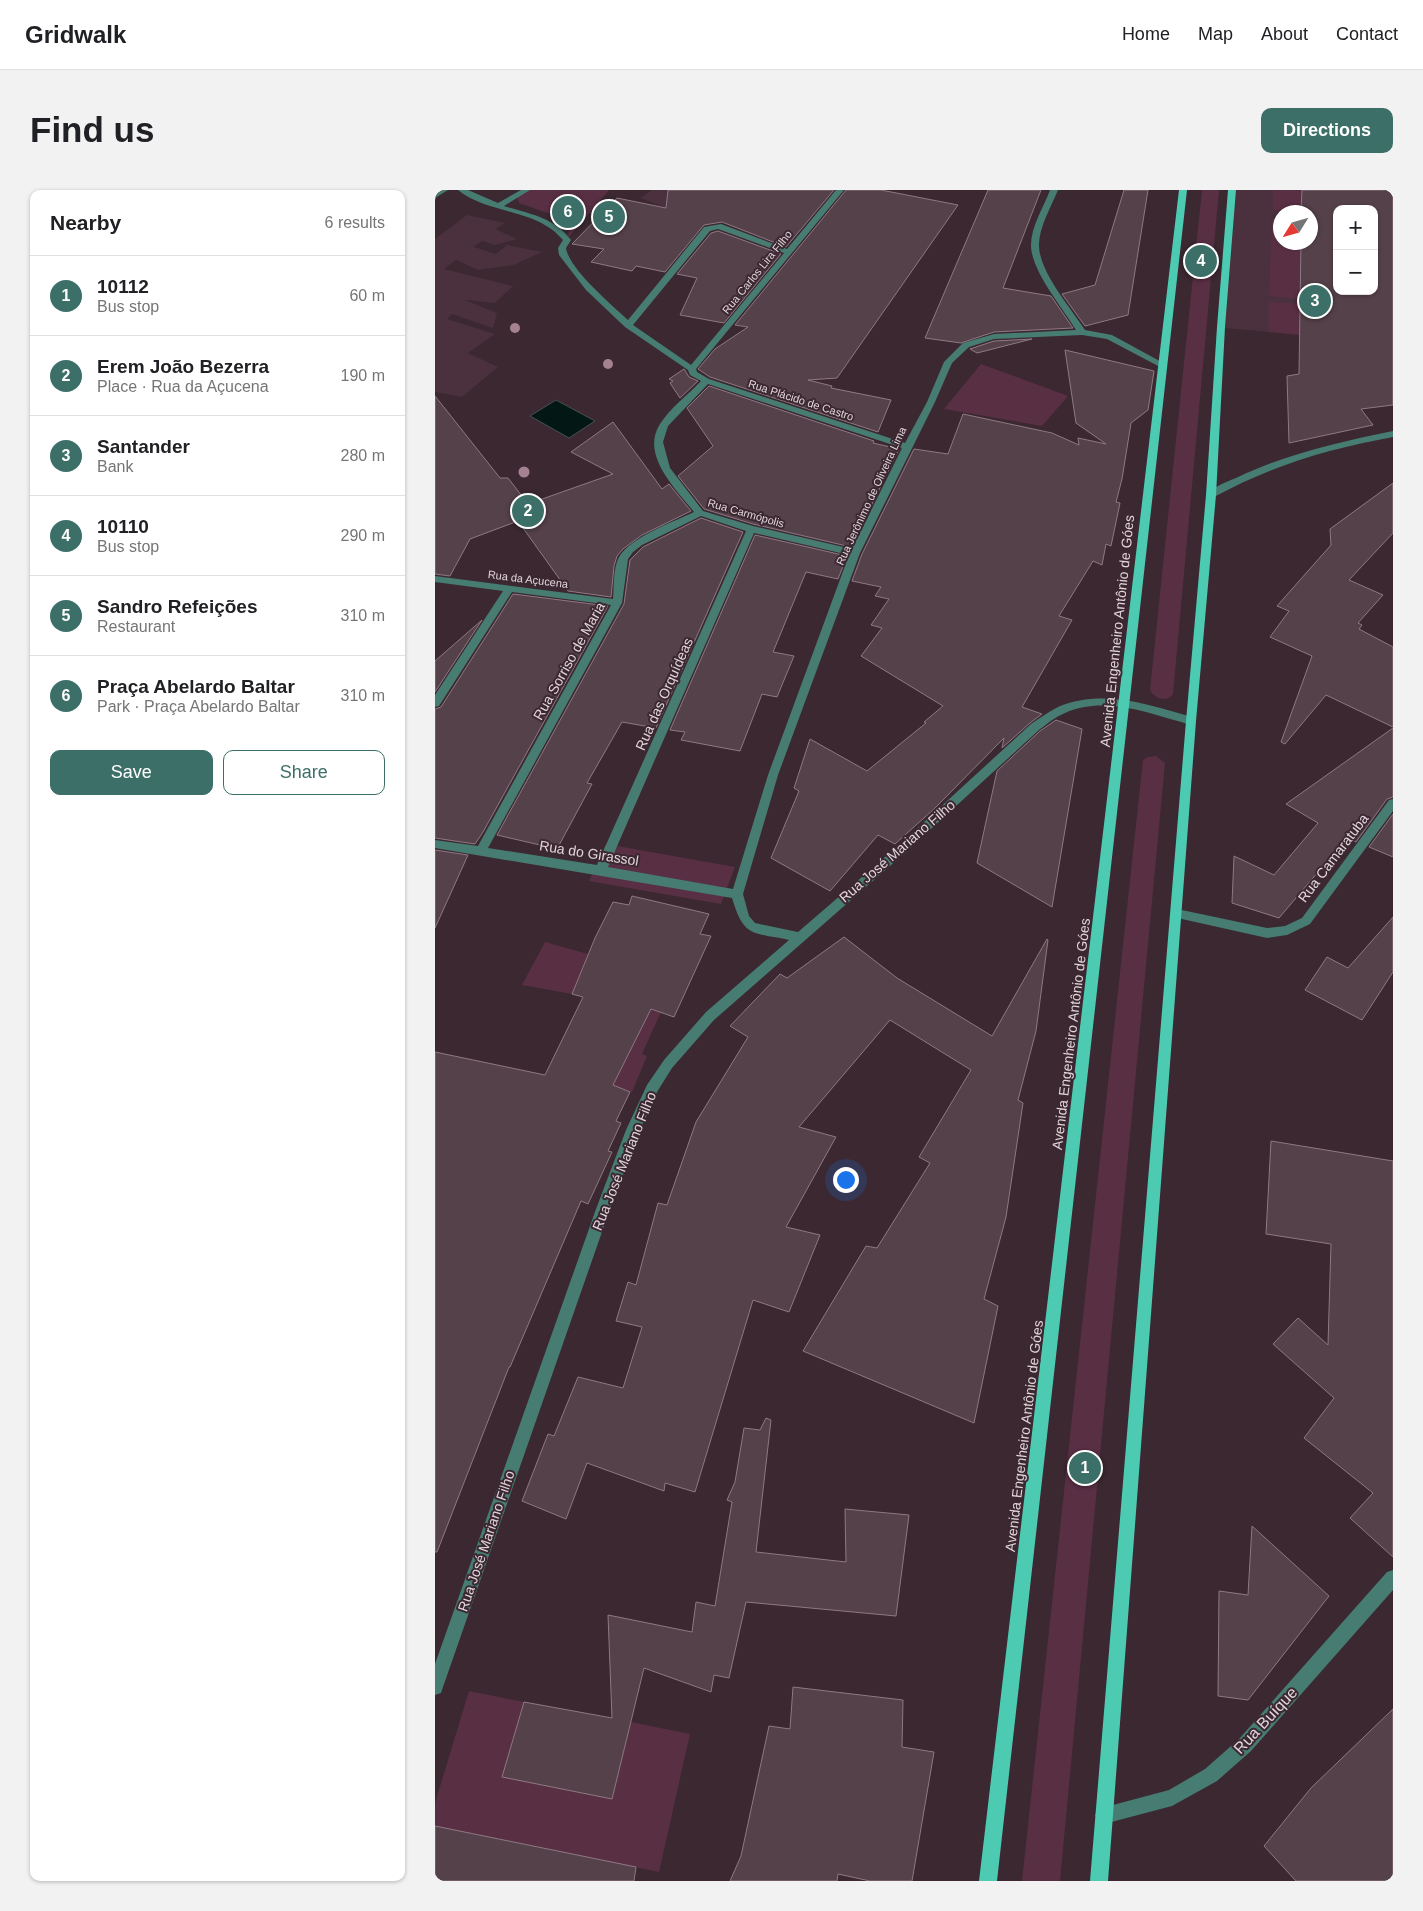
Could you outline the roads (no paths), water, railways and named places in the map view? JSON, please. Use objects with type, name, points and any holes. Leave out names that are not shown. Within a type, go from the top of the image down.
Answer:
[{"type":"main road","name":"Avenida Engenheiro Antônio de Góes","points":[[989,1881],[1183,190]]},
{"type":"main road","points":[[1099,1881],[1191,721],[1211,495],[1221,327],[1232,190]]},
{"type":"main road","points":[[1101,1848],[1108,1881]]},
{"type":"street","points":[[435,196],[445,190]]},
{"type":"street","name":"Rua Plácido de Castro","points":[[462,190],[498,206],[549,222],[559,228],[567,240],[563,248],[565,257],[589,288],[628,325],[692,369],[693,373],[706,381],[907,447]]},
{"type":"street","points":[[498,206],[526,190]]},
{"type":"street","name":"Rua Carlos Lira Filho","points":[[692,369],[841,190]]},
{"type":"street","points":[[1053,190],[1035,243],[1035,254],[1040,267],[1083,332]]},
{"type":"street","points":[[628,325],[707,229],[718,226],[788,252]]},
{"type":"street","name":"Rua Jerônimo de Oliveira Lima","points":[[737,894],[773,775],[855,553],[931,402],[948,362],[955,353],[967,345],[994,337],[1083,332],[1109,337],[1163,365]]},
{"type":"street","name":"Rua Carmópolis","points":[[706,381],[664,425],[658,442],[666,469],[699,513],[751,529],[855,553]]},
{"type":"street","points":[[1211,495],[1263,468],[1306,453],[1393,434]]},
{"type":"street","name":"Rua Sorriso de Maria","points":[[481,851],[617,603],[623,559],[639,543],[699,513]]},
{"type":"street","name":"Rua das Orquídeas","points":[[601,870],[751,529]]},
{"type":"street","name":"Rua da Açucena","points":[[435,579],[617,603]]},
{"type":"street","points":[[435,703],[509,590]]},
{"type":"street","name":"Rua José Mariano Filho","points":[[435,1687],[603,1209],[633,1130],[652,1089],[668,1064],[711,1016],[799,936],[903,848],[1035,727],[1063,709],[1075,705],[1100,702],[1125,704],[1191,721]]},
{"type":"street","name":"Rua Camaratuba","points":[[1177,914],[1267,933],[1287,930],[1306,920],[1393,804]]},
{"type":"street","name":"Rua do Girassol","points":[[435,844],[737,894]]},
{"type":"street","points":[[737,894],[744,918],[751,926],[799,936]]},
{"type":"street","name":"Rua Buíque","points":[[1104,1815],[1172,1798],[1211,1775],[1245,1745],[1391,1584]]},
{"type":"place","name":"Praça Abelardo Baltar","points":[[568,212]]},
{"type":"place","name":"Sandro Refeições","points":[[609,217]]},
{"type":"place","name":"10110","points":[[1201,261]]},
{"type":"place","name":"Santander","points":[[1315,301]]},
{"type":"place","name":"Erem João Bezerra","points":[[528,511]]},
{"type":"place","name":"10112","points":[[1085,1468]]}]
